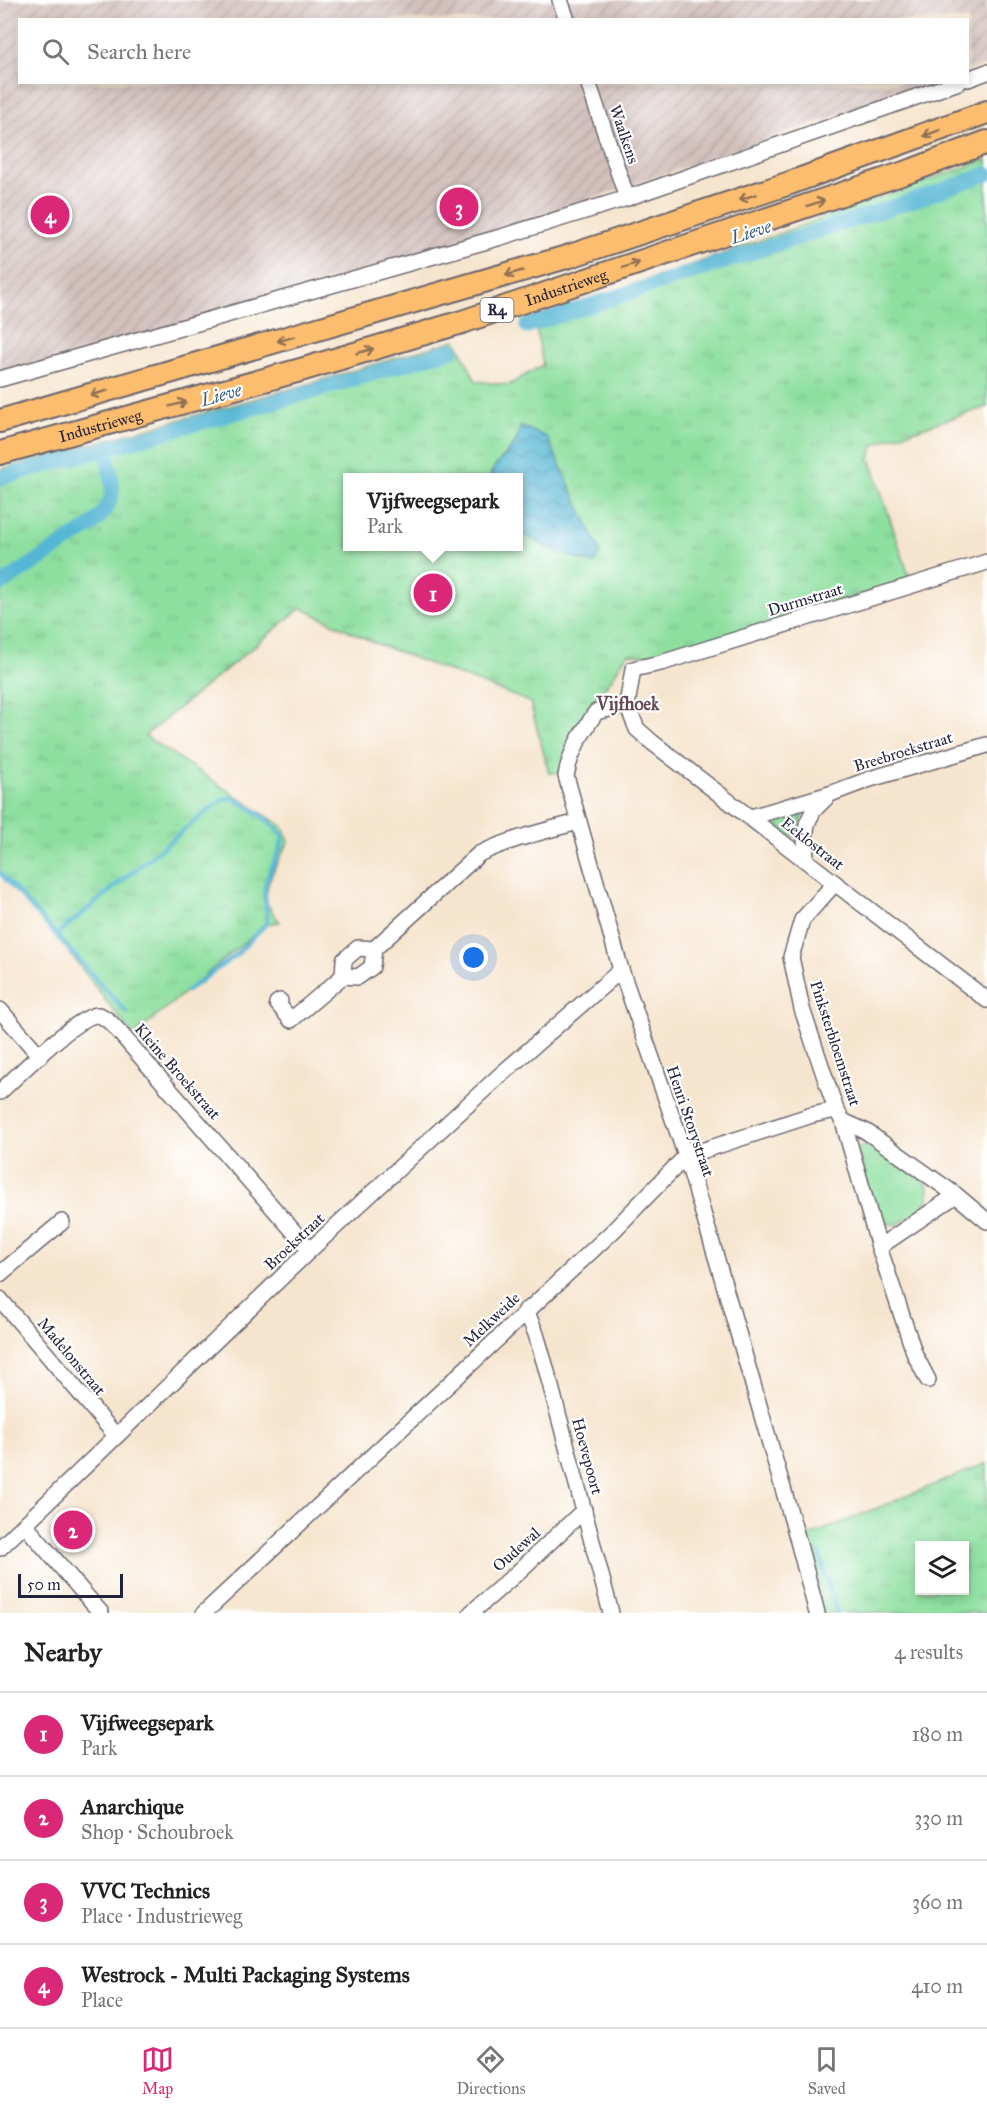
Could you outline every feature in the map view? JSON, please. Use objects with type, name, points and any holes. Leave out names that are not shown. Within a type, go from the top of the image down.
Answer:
[{"type":"highway","name":"Industrieweg","points":[[0,421],[570,256],[790,183],[987,112]]},
{"type":"highway","name":"Industrieweg","points":[[0,453],[304,369],[462,322],[902,174],[987,142]]},
{"type":"street","points":[[560,0],[566,18]]},
{"type":"street","points":[[969,80],[987,72]]},
{"type":"street","name":"Waalkens","points":[[589,84],[627,198]]},
{"type":"street","points":[[0,380],[501,237],[627,198],[953,84]]},
{"type":"street","name":"Durmstraat","points":[[627,705],[633,669],[662,663],[987,562]]},
{"type":"street","name":"Eeklostraat","points":[[627,705],[637,729],[987,1000]]},
{"type":"street","name":"Henri Storystraat","points":[[627,705],[596,712],[579,736],[569,759],[566,776],[621,970],[686,1156],[817,1613]]},
{"type":"street","name":"Breebroekstraat","points":[[751,817],[987,745]]},
{"type":"street","name":"Breebroekstraat","points":[[806,859],[807,824],[813,811],[830,794]]},
{"type":"street","points":[[280,1000],[277,1003],[291,1020],[343,976],[358,977],[372,967],[374,949],[479,854],[495,846],[578,822]]},
{"type":"street","name":"Pinksterbloemstraat","points":[[835,884],[802,920],[791,957],[802,1009],[840,1116],[879,1247],[915,1355],[928,1380]]},
{"type":"street","points":[[343,976],[344,960],[358,948],[374,949]]},
{"type":"street","name":"Broekstraat","points":[[0,1548],[310,1250],[498,1077],[621,970]]},
{"type":"street","points":[[0,1010],[40,1056]]},
{"type":"street","name":"Kleine Broekstraat","points":[[0,1092],[83,1020],[94,1016],[105,1018],[119,1031],[310,1250]]},
{"type":"street","name":"Melkweide","points":[[204,1613],[613,1231],[686,1156],[812,1115],[840,1116]]},
{"type":"street","name":"Pinksterbloemstraat","points":[[840,1116],[867,1132],[956,1195],[987,1221]]},
{"type":"street","points":[[879,1247],[956,1195]]},
{"type":"street","points":[[0,1274],[62,1222]]},
{"type":"street","name":"Madelonstraat","points":[[0,1299],[116,1436]]},
{"type":"street","name":"Hoevepoort","points":[[526,1310],[536,1334],[611,1613]]},
{"type":"street","name":"Oudewal","points":[[471,1613],[584,1510]]},
{"type":"street","points":[[26,1525],[101,1613]]},
{"type":"shaded area","points":[[0,0],[987,0],[987,65],[969,71],[969,18],[18,18],[18,84],[931,84],[466,241],[0,375]]},
{"type":"green space","points":[[987,159],[987,407],[890,438],[873,446],[870,459],[910,579],[655,660],[643,655],[627,654],[611,680],[589,707],[571,739],[560,773],[549,773],[530,702],[375,643],[301,608],[145,736],[282,826],[289,841],[270,879],[266,895],[268,905],[280,922],[266,924],[133,1036],[56,935],[0,873],[0,469],[308,384],[456,340],[476,381],[509,385],[543,365],[535,321]]},
{"type":"green space","points":[[800,809],[804,810],[799,831],[796,836],[786,834],[781,830],[777,821],[781,816]]},
{"type":"green space","points":[[865,1144],[870,1144],[927,1184],[929,1192],[926,1204],[897,1225],[887,1223],[876,1215],[857,1150]]},
{"type":"green space","points":[[987,1463],[987,1613],[823,1613],[804,1538]]},
{"type":"water","points":[[520,426],[547,437],[600,551],[594,564],[560,553],[523,535],[523,473],[492,473],[511,449]]},
{"type":"waterway","name":"Lieve","points":[[527,326],[987,174]]},
{"type":"waterway","name":"Lieve","points":[[0,478],[311,392],[452,350]]},
{"type":"waterway","points":[[0,585],[92,525],[106,509],[112,494],[107,456]]},
{"type":"waterway","points":[[56,935],[207,811],[232,797],[266,819],[283,836],[265,886],[266,924],[235,956],[187,991]]},
{"type":"waterway","points":[[0,873],[126,1012]]},
{"type":"waterway","points":[[819,1553],[837,1613]]},
{"type":"place","name":"VVC Technics","points":[[459,207]]},
{"type":"place","name":"Westrock - Multi Packaging Systems","points":[[50,215]]},
{"type":"place","name":"Vijfweegsepark","points":[[433,593]]},
{"type":"place","name":"Anarchique","points":[[73,1530]]},
{"type":"district","name":"Vijfhoek","points":[[628,704]]}]
